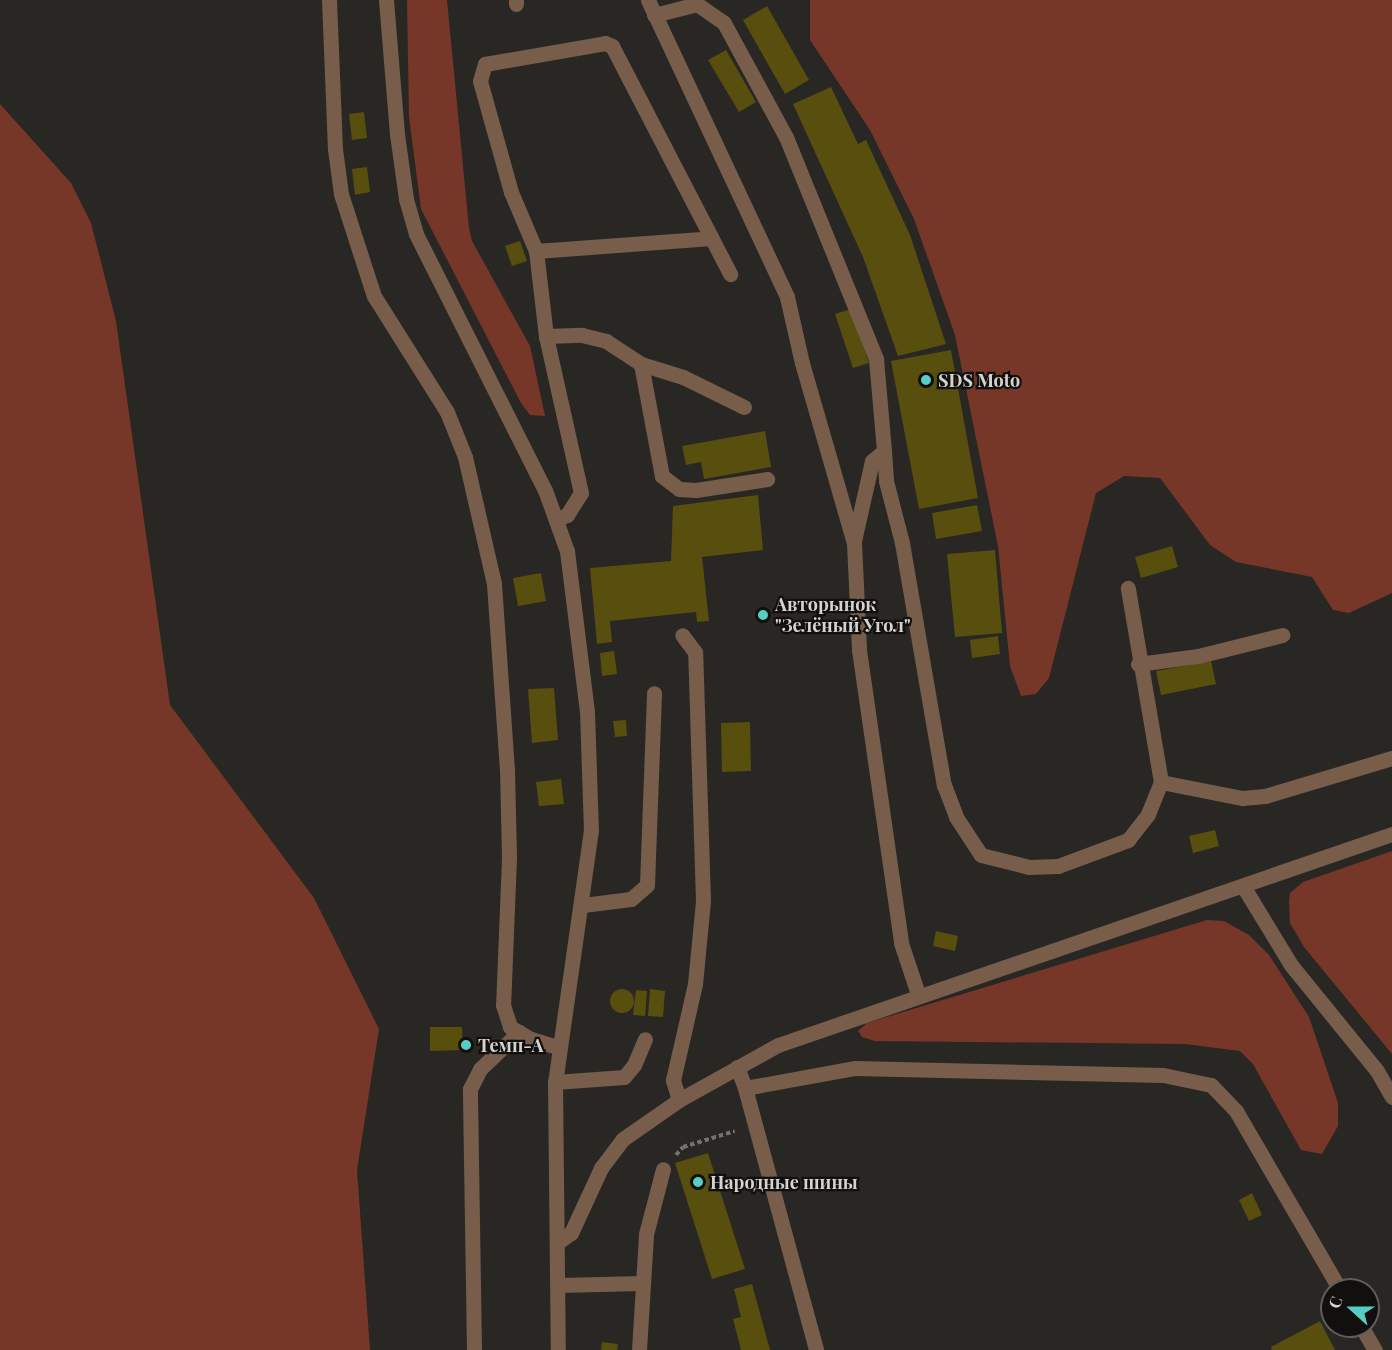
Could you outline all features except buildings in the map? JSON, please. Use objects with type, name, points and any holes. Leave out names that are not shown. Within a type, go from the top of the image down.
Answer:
[{"type":"street","points":[[329,0],[335,149],[341,194],[374,296],[447,412],[465,457],[494,584],[507,769],[509,858],[503,1005],[510,1027],[558,1047]]},
{"type":"street","points":[[386,0],[399,145],[406,199],[416,234],[557,519],[567,551],[587,711],[591,830],[583,905],[558,1047],[555,1082],[558,1350]]},
{"type":"street","points":[[648,0],[762,237],[787,297],[802,363],[854,543],[859,650],[901,944],[918,994]]},
{"type":"street","points":[[654,15],[697,4],[724,23],[786,137],[876,359],[886,481],[902,543],[944,786],[956,817],[981,855],[1029,867],[1058,866],[1128,840],[1148,814],[1161,782],[1138,664],[1128,588]]},
{"type":"street","points":[[557,519],[567,515],[581,493],[546,336],[536,251],[511,192],[480,81],[481,69],[485,64],[605,43],[616,53],[730,274]]},
{"type":"street","points":[[536,251],[712,238]]},
{"type":"street","points":[[546,336],[582,335],[606,342],[641,364],[682,377],[744,407]]},
{"type":"street","points":[[641,364],[662,476],[679,489],[696,490],[767,479]]},
{"type":"street","points":[[854,543],[873,461],[884,451]]},
{"type":"street","points":[[679,1100],[673,1080],[695,984],[703,901],[695,652],[682,635]]},
{"type":"street","points":[[1138,664],[1198,656],[1282,635]]},
{"type":"street","points":[[583,905],[631,899],[647,885],[654,693]]},
{"type":"street","points":[[1161,782],[1242,798],[1265,796],[1392,758]]},
{"type":"street","points":[[557,1244],[571,1233],[601,1168],[623,1140],[679,1100],[778,1044],[918,994],[1392,834]]},
{"type":"street","points":[[1243,886],[1291,965],[1377,1071],[1392,1097]]},
{"type":"street","points":[[474,1350],[470,1089],[480,1069],[519,1032]]},
{"type":"street","points":[[555,1082],[624,1077],[634,1065],[645,1039]]},
{"type":"street","points":[[737,1067],[745,1088],[816,1350]]},
{"type":"street","points":[[745,1088],[855,1068],[1163,1075],[1199,1081],[1222,1092],[1236,1111],[1333,1278]]},
{"type":"street","points":[[639,1350],[641,1283],[646,1234],[663,1169]]},
{"type":"street","points":[[558,1285],[641,1283]]},
{"type":"path","points":[[683,1147],[719,1135]]},
{"type":"shaded area","points":[[407,0],[447,0],[472,241],[530,346],[545,416],[530,415],[521,403],[421,209],[409,117]]},
{"type":"shaded area","points":[[810,0],[1392,0],[1392,593],[1349,613],[1333,610],[1312,577],[1236,562],[1210,545],[1160,478],[1124,476],[1096,493],[1049,678],[1036,694],[1021,696],[1010,666],[998,546],[955,335],[914,219],[870,130],[810,40]]},
{"type":"shaded area","points":[[0,104],[71,183],[91,223],[116,321],[170,705],[314,898],[379,1029],[357,1170],[370,1350],[0,1350]]},
{"type":"shaded area","points":[[1392,851],[1392,1054],[1304,947],[1290,923],[1289,901],[1290,893],[1303,882]]},
{"type":"shaded area","points":[[1207,920],[1224,921],[1249,935],[1269,955],[1309,1017],[1338,1103],[1338,1126],[1322,1154],[1301,1150],[1253,1064],[1240,1051],[1185,1044],[875,1041],[862,1037],[858,1031],[867,1023]]},
{"type":"place","name":"SDS Moto","points":[[926,380]]},
{"type":"place","name":"Авторынок \"Зелёный Угол\"","points":[[763,615]]},
{"type":"place","name":"Темп-А","points":[[466,1045]]},
{"type":"place","name":"Народные шины","points":[[698,1182]]}]
